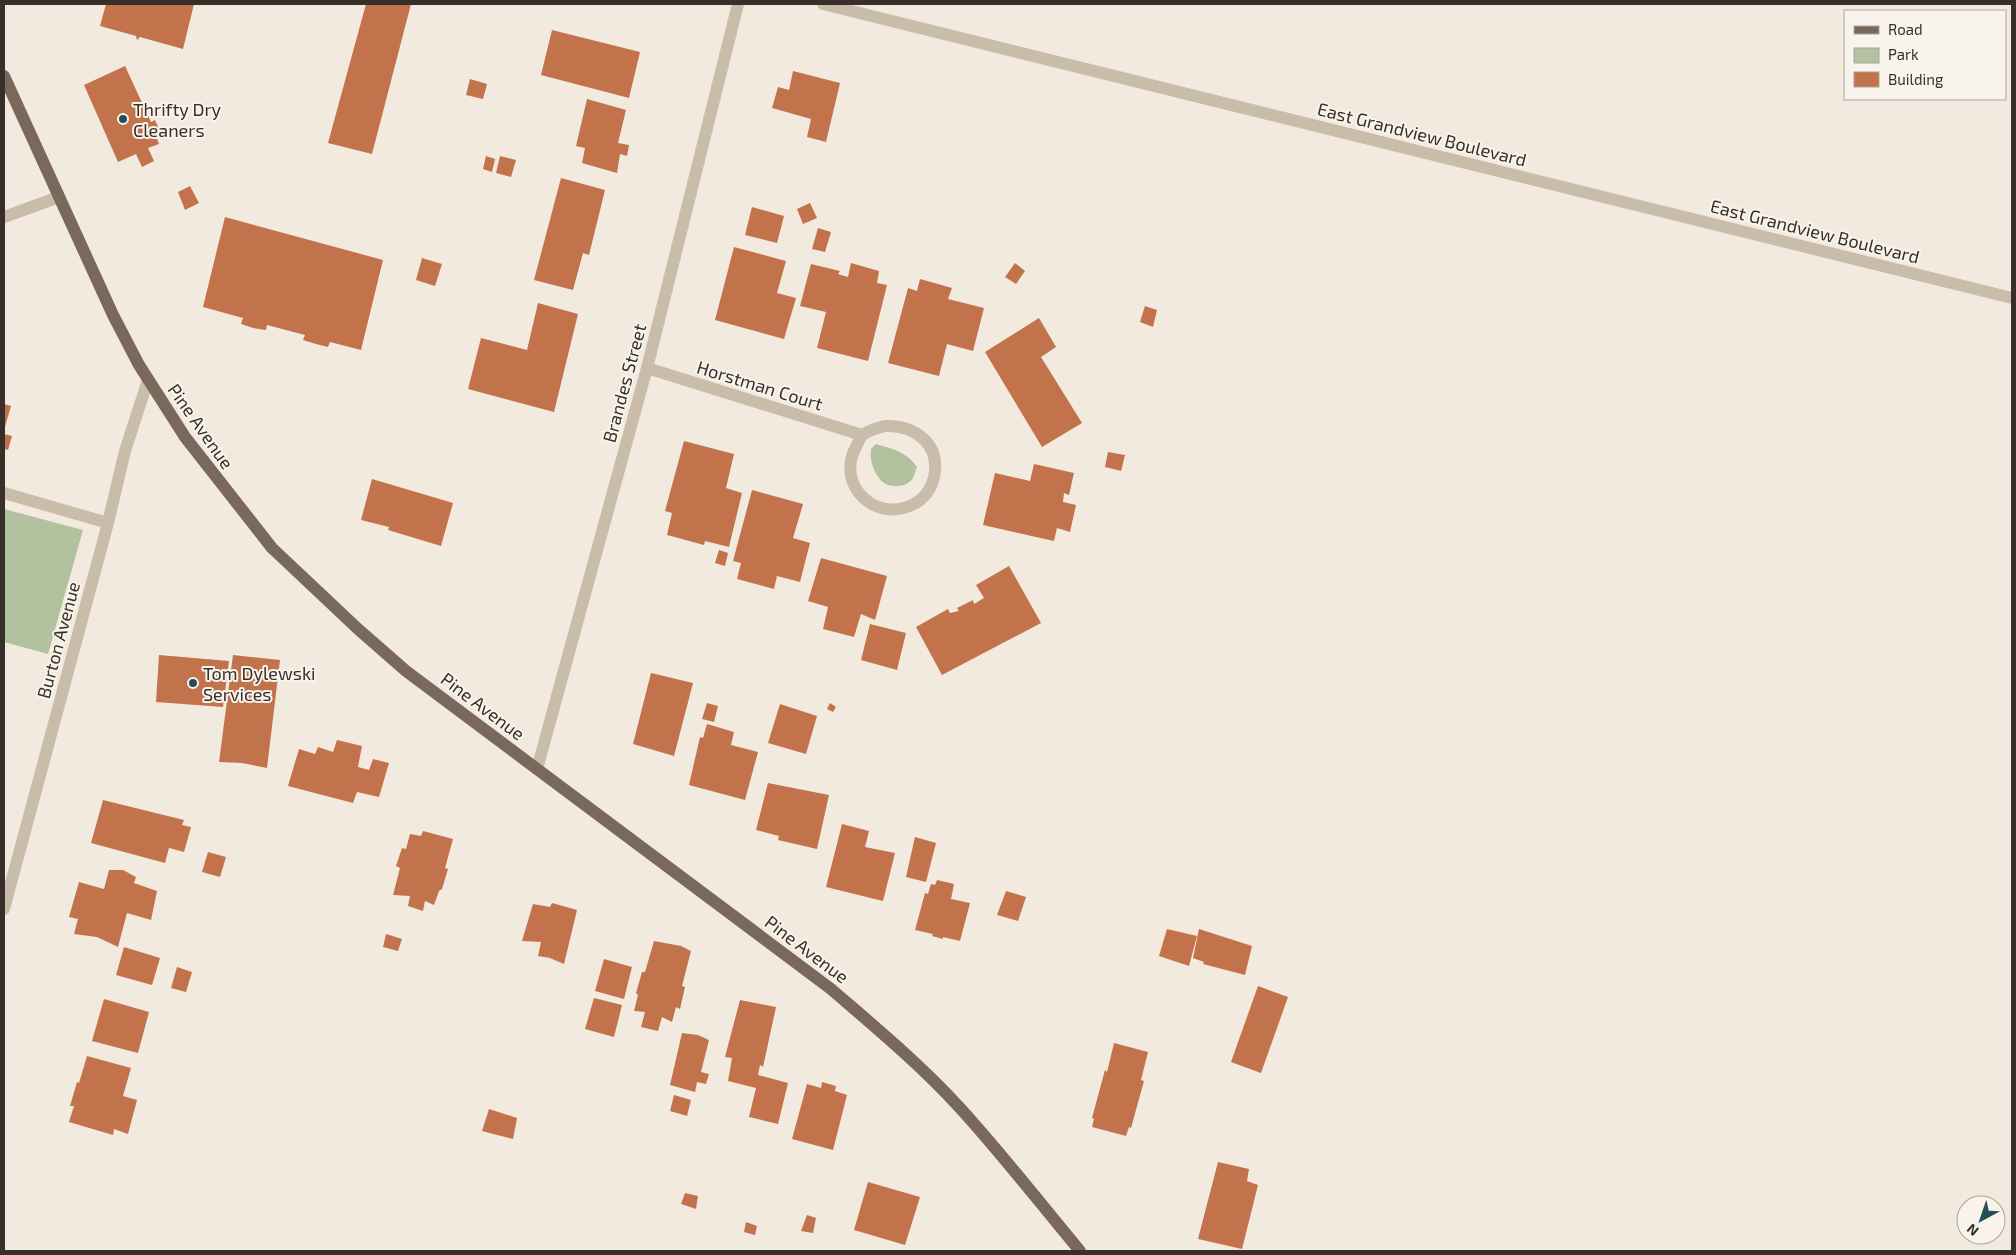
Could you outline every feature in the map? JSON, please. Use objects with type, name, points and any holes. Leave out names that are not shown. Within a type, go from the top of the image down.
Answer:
[{"type":"main road","name":"Pine Avenue","points":[[4,76],[113,315],[148,380],[185,436],[272,548],[358,630],[406,671],[831,989],[871,1023],[958,1106],[999,1152],[1080,1251]]},
{"type":"street","name":"Brandes Street","points":[[537,769],[647,368],[738,4]]},
{"type":"street","name":"East Grandview Boulevard","points":[[824,4],[2012,298]]},
{"type":"street","points":[[4,217],[59,197]]},
{"type":"street","name":"Horstman Court","points":[[647,368],[862,435]]},
{"type":"street","name":"Burton Avenue","points":[[4,909],[132,428],[148,380]]},
{"type":"street","points":[[885,426],[899,426],[913,430],[924,438],[933,457],[934,478],[929,491],[919,501],[907,508],[886,509],[866,501],[851,478],[850,464],[854,450],[862,435],[885,426]]},
{"type":"street","points":[[4,493],[108,523]]},
{"type":"green space","points":[[876,444],[899,452],[913,462],[917,467],[914,477],[910,482],[901,486],[891,486],[882,482],[873,468],[871,460],[871,449]]},
{"type":"green space","points":[[4,509],[83,530],[48,654],[4,642]]},
{"type":"building","points":[[106,4],[194,4],[183,49],[140,37],[137,40],[136,36],[100,26]]},
{"type":"building","points":[[366,4],[411,4],[372,154],[328,143]]},
{"type":"building","points":[[552,30],[640,52],[629,98],[541,75]]},
{"type":"building","points":[[125,66],[151,122],[155,120],[159,129],[154,131],[159,144],[148,148],[154,161],[142,167],[136,154],[118,162],[84,85]]},
{"type":"building","points":[[793,71],[840,83],[826,142],[807,137],[811,119],[772,108],[778,87],[789,90]]},
{"type":"building","points":[[470,79],[487,84],[483,99],[466,95]]},
{"type":"building","points":[[587,99],[626,110],[618,143],[629,145],[627,156],[620,154],[617,173],[582,163],[585,148],[576,146]]},
{"type":"building","points":[[486,156],[495,159],[492,172],[483,169]]},
{"type":"building","points":[[500,156],[516,160],[511,177],[496,173]]},
{"type":"building","points":[[561,178],[605,190],[589,255],[583,253],[573,290],[534,280]]},
{"type":"building","points":[[190,186],[199,203],[185,210],[178,192]]},
{"type":"building","points":[[810,203],[817,218],[803,224],[797,209]]},
{"type":"building","points":[[752,207],[784,216],[777,243],[745,235]]},
{"type":"building","points":[[225,217],[383,260],[361,350],[330,342],[328,347],[316,344],[303,340],[305,335],[267,325],[266,330],[253,328],[241,324],[243,318],[203,307]]},
{"type":"building","points":[[818,228],[831,232],[825,252],[812,249]]},
{"type":"building","points":[[734,247],[786,261],[777,293],[796,298],[784,339],[715,320]]},
{"type":"building","points":[[422,258],[442,264],[435,286],[416,280]]},
{"type":"building","points":[[851,263],[879,271],[877,283],[887,285],[868,361],[817,348],[826,312],[800,306],[811,264],[840,271],[838,274],[848,277]]},
{"type":"building","points":[[1015,263],[1025,271],[1016,284],[1005,277]]},
{"type":"building","points":[[920,279],[952,288],[948,299],[984,308],[973,351],[947,344],[939,376],[888,363],[908,288],[917,291]]},
{"type":"building","points":[[538,303],[578,314],[554,412],[468,389],[481,338],[527,350]]},
{"type":"building","points":[[1145,306],[1157,310],[1153,327],[1140,322]]},
{"type":"building","points":[[1039,318],[1056,347],[1041,357],[1082,423],[1042,447],[985,352]]},
{"type":"building","points":[[4,404],[11,406],[4,430]]},
{"type":"building","points":[[4,434],[12,436],[8,450],[4,449]]},
{"type":"building","points":[[684,441],[734,454],[726,488],[742,493],[729,547],[705,541],[704,545],[667,535],[672,513],[665,511]]},
{"type":"building","points":[[1108,452],[1125,455],[1121,471],[1105,467]]},
{"type":"building","points":[[1034,464],[1074,473],[1069,495],[1064,493],[1063,502],[1076,505],[1070,532],[1057,528],[1054,541],[983,525],[995,473],[1030,481]]},
{"type":"building","points":[[372,479],[453,503],[441,546],[388,530],[389,527],[361,520]]},
{"type":"building","points":[[752,490],[803,504],[793,538],[810,543],[800,582],[777,576],[774,589],[737,579],[741,563],[733,561]]},
{"type":"building","points":[[719,550],[728,553],[725,566],[715,563]]},
{"type":"building","points":[[821,558],[887,576],[875,620],[861,614],[854,637],[823,629],[828,607],[808,601]]},
{"type":"building","points":[[1009,566],[1041,623],[942,675],[916,627],[948,609],[950,613],[959,611],[957,608],[973,600],[974,604],[984,598],[976,585]]},
{"type":"building","points":[[870,624],[906,633],[897,670],[861,660]]},
{"type":"building","points":[[159,655],[229,661],[223,707],[156,702]]},
{"type":"building","points":[[233,655],[280,660],[267,768],[242,763],[219,762]]},
{"type":"building","points":[[651,673],[693,683],[674,756],[633,744]]},
{"type":"building","points":[[707,703],[718,706],[714,722],[702,719]]},
{"type":"building","points":[[830,703],[836,707],[833,712],[827,709]]},
{"type":"building","points":[[780,704],[817,716],[806,754],[768,743]]},
{"type":"building","points":[[707,724],[734,732],[731,745],[758,752],[745,800],[689,785],[700,737],[703,738]]},
{"type":"building","points":[[337,740],[362,746],[358,767],[369,770],[373,759],[389,763],[379,797],[357,792],[353,803],[288,786],[299,749],[315,754],[318,747],[333,752]]},
{"type":"building","points":[[768,783],[829,795],[817,849],[778,840],[779,836],[756,830]]},
{"type":"building","points":[[103,800],[184,820],[182,825],[191,827],[184,852],[169,848],[165,863],[91,843]]},
{"type":"building","points":[[842,824],[869,831],[865,847],[895,853],[883,901],[826,887]]},
{"type":"building","points":[[423,831],[453,839],[445,868],[448,869],[442,889],[439,891],[434,905],[425,901],[423,911],[408,906],[410,896],[393,895],[400,868],[396,866],[402,848],[406,849],[410,834],[421,836]]},
{"type":"building","points":[[915,837],[936,843],[926,882],[906,877]]},
{"type":"building","points":[[208,852],[226,857],[220,877],[202,872]]},
{"type":"building","points":[[109,870],[123,870],[136,877],[134,883],[157,891],[151,920],[127,913],[118,947],[97,937],[74,934],[78,919],[69,917],[79,882],[104,889]]},
{"type":"building","points":[[937,880],[954,884],[951,899],[970,903],[960,941],[943,937],[943,939],[932,936],[933,934],[915,930],[925,893],[928,894],[931,884],[935,885]]},
{"type":"building","points":[[1006,891],[1026,897],[1018,921],[997,915]]},
{"type":"building","points":[[552,903],[577,910],[564,964],[550,958],[538,956],[541,942],[522,941],[533,904],[550,907]]},
{"type":"building","points":[[1167,929],[1197,936],[1189,966],[1159,956]]},
{"type":"building","points":[[1199,929],[1252,946],[1245,975],[1203,964],[1204,962],[1193,958]]},
{"type":"building","points":[[386,934],[402,939],[398,951],[383,947]]},
{"type":"building","points":[[654,941],[681,946],[691,951],[682,986],[685,987],[680,1009],[676,1007],[672,1022],[662,1017],[658,1031],[641,1027],[645,1012],[634,1011],[638,995],[636,993],[642,972],[645,972]]},
{"type":"building","points":[[124,947],[160,958],[152,985],[116,975]]},
{"type":"building","points":[[604,959],[632,967],[624,999],[595,991]]},
{"type":"building","points":[[177,967],[192,972],[186,992],[171,988]]},
{"type":"building","points":[[1258,986],[1288,997],[1261,1073],[1231,1062]]},
{"type":"building","points":[[594,998],[622,1005],[614,1037],[585,1029]]},
{"type":"building","points":[[104,999],[149,1012],[138,1053],[92,1041]]},
{"type":"building","points":[[740,1000],[776,1007],[763,1067],[760,1065],[758,1075],[788,1083],[778,1124],[749,1117],[756,1088],[728,1081],[732,1058],[725,1057]]},
{"type":"building","points":[[682,1033],[698,1035],[709,1040],[701,1072],[709,1074],[706,1084],[697,1082],[695,1092],[670,1085]]},
{"type":"building","points":[[1114,1043],[1148,1052],[1141,1080],[1144,1081],[1131,1128],[1129,1127],[1126,1136],[1092,1127],[1094,1119],[1092,1118]]},
{"type":"building","points":[[87,1056],[131,1068],[123,1096],[137,1100],[128,1134],[114,1129],[113,1135],[69,1122],[74,1106],[70,1106]]},
{"type":"building","points":[[822,1082],[836,1086],[835,1091],[847,1095],[833,1150],[792,1139],[807,1084],[821,1088]]},
{"type":"building","points":[[674,1095],[691,1100],[687,1116],[670,1111]]},
{"type":"building","points":[[489,1109],[517,1118],[513,1139],[482,1131]]},
{"type":"building","points":[[1218,1162],[1249,1169],[1247,1181],[1258,1185],[1242,1249],[1198,1239]]},
{"type":"building","points":[[868,1182],[920,1197],[905,1245],[854,1230]]},
{"type":"building","points":[[685,1193],[698,1196],[696,1209],[681,1204]]},
{"type":"building","points":[[807,1215],[816,1218],[813,1233],[801,1231]]},
{"type":"building","points":[[746,1222],[757,1226],[755,1235],[744,1232]]},
{"type":"place","name":"Thrifty Dry Cleaners","points":[[123,119]]},
{"type":"place","name":"Tom Dylewski Services","points":[[193,683]]}]
